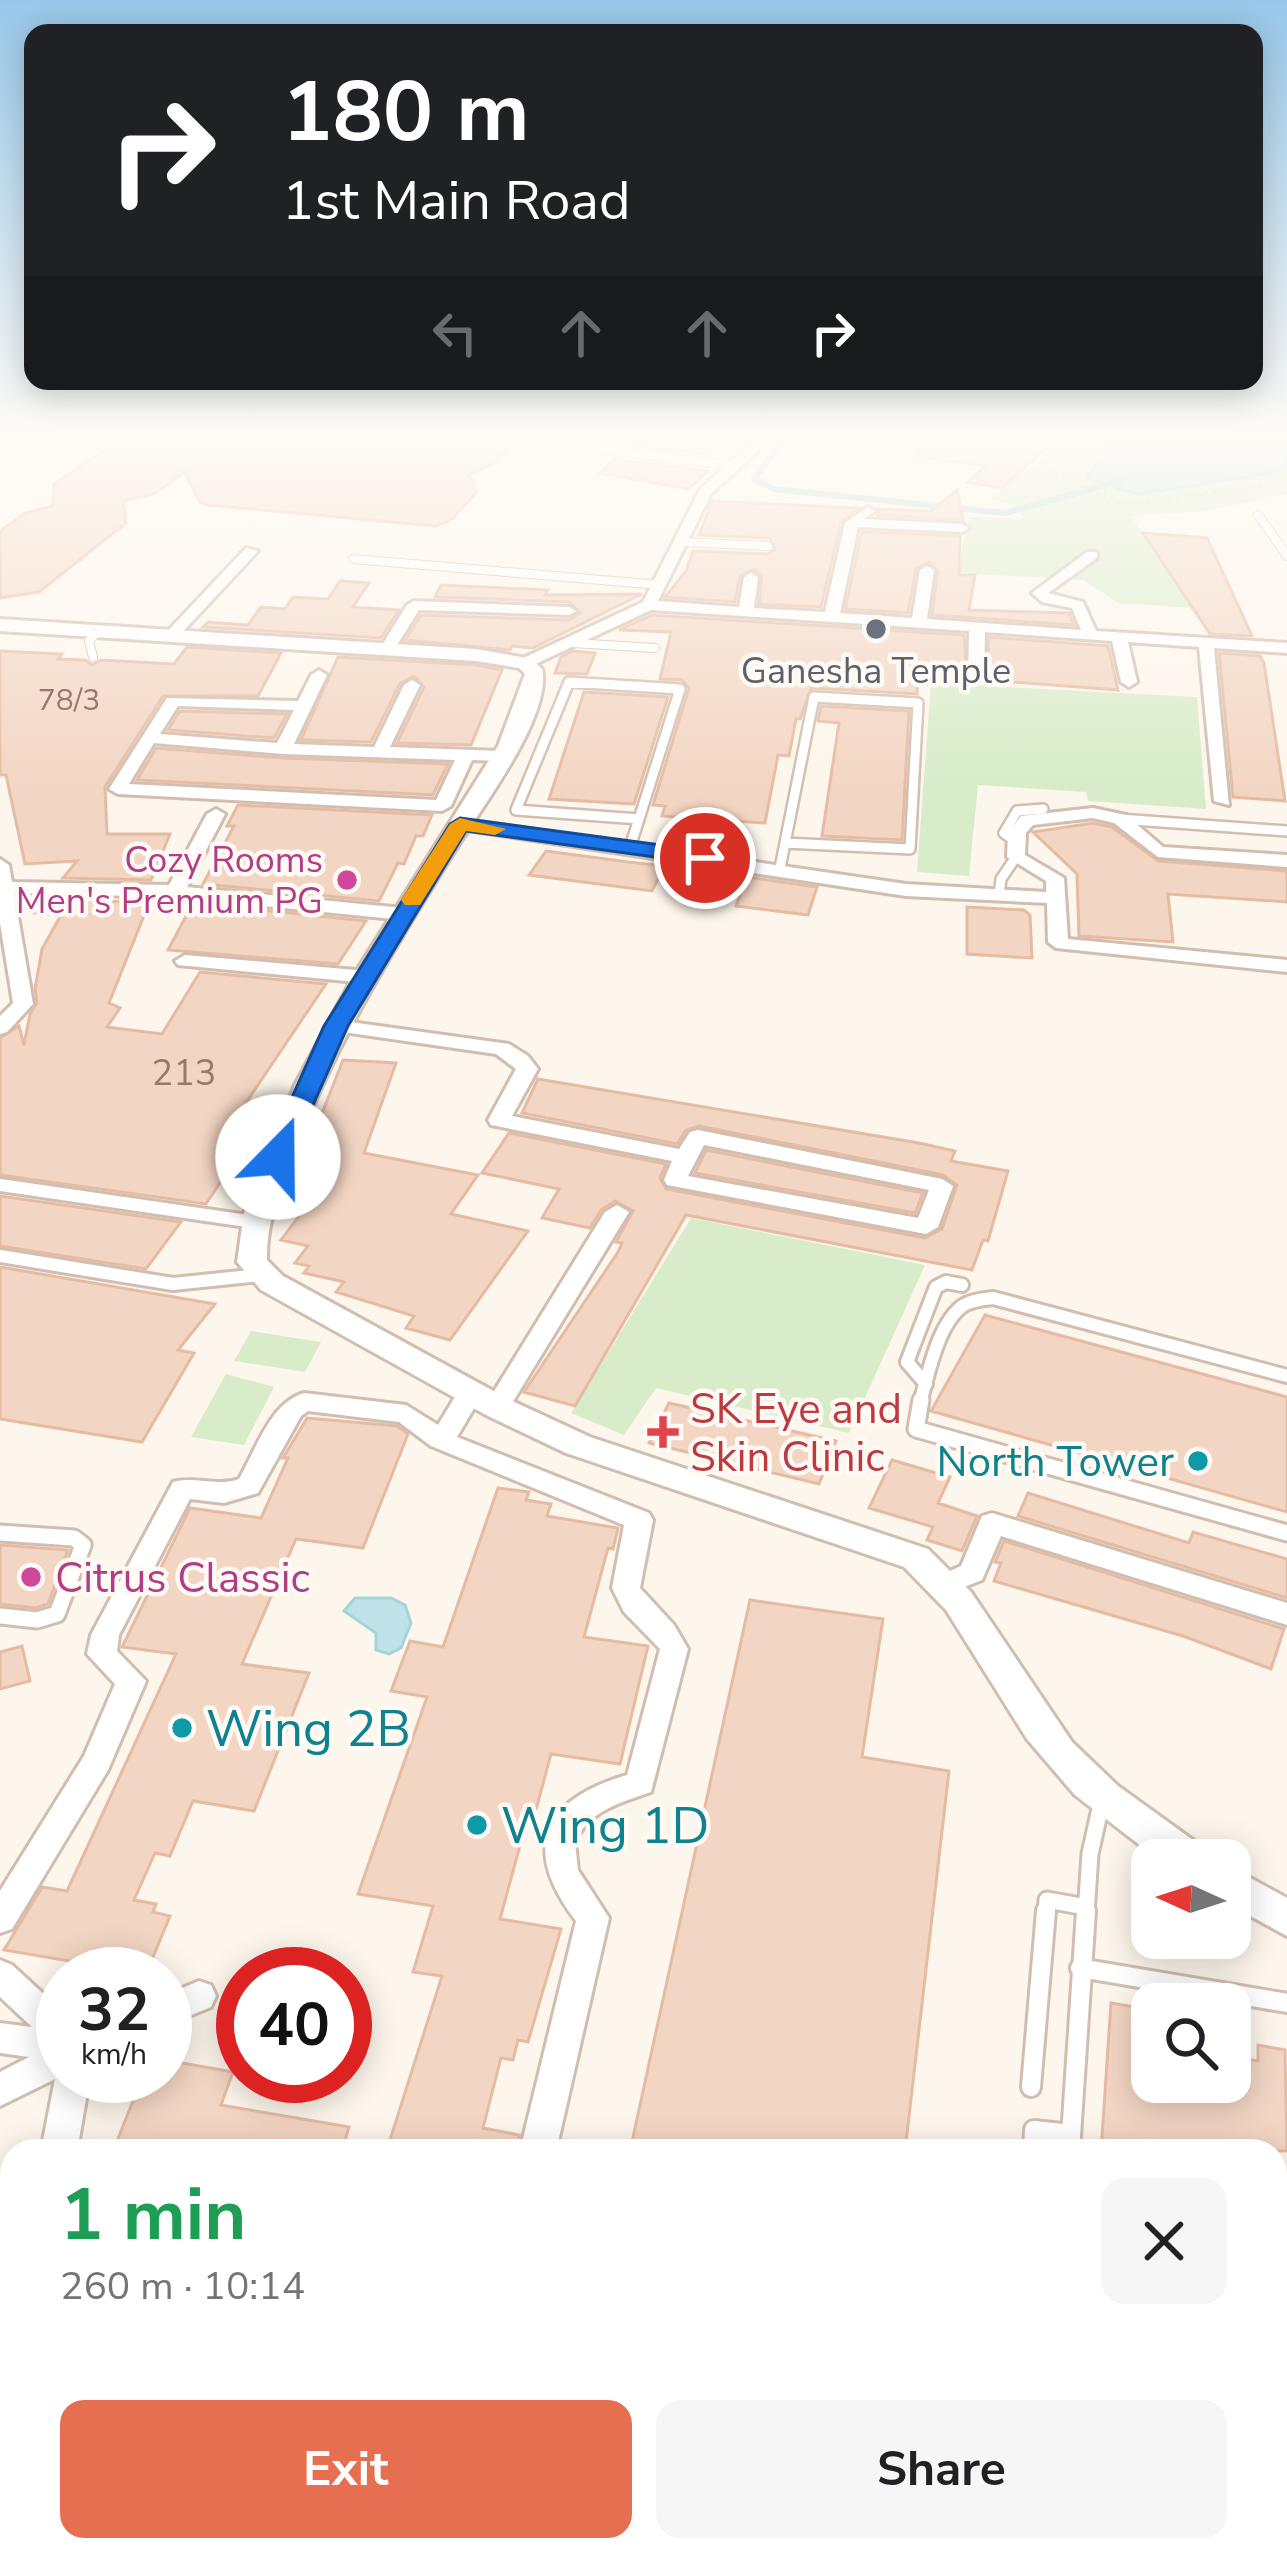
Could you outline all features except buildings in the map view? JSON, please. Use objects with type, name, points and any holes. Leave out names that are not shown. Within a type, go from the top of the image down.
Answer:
[{"type":"street","points":[[169,638],[249,552]]},
{"type":"street","points":[[649,605],[677,552]]},
{"type":"street","points":[[832,615],[846,552]]},
{"type":"street","points":[[1091,555],[1039,593],[1078,605],[1091,636]]},
{"type":"street","points":[[919,623],[927,570]]},
{"type":"street","points":[[746,610],[751,578]]},
{"type":"street","points":[[387,650],[414,605],[568,611]]},
{"type":"street","points":[[0,625],[476,655],[526,663],[649,605],[1287,648]]},
{"type":"street","points":[[976,676],[977,628]]},
{"type":"street","points":[[1118,638],[1129,682]]},
{"type":"street","points":[[1206,642],[1223,801]]},
{"type":"street","points":[[526,663],[535,673],[516,727],[336,1026],[289,1125],[255,1222],[252,1262],[261,1275],[484,1400],[578,1445],[916,1558],[949,1583],[1057,1750],[1102,1798],[1160,1839]]},
{"type":"street","points":[[283,749],[319,675]]},
{"type":"street","points":[[379,753],[412,685]]},
{"type":"street","points":[[304,706],[173,700],[118,789],[442,806],[466,754]]},
{"type":"street","points":[[149,738],[283,749],[501,755]]},
{"type":"street","points":[[1287,862],[1158,852],[1120,819],[1071,812],[1027,820],[1017,833],[1017,850],[1054,878],[1058,942],[1070,948],[1287,966]]},
{"type":"street","points":[[175,891],[216,814]]},
{"type":"street","points":[[460,824],[906,890],[1058,898]]},
{"type":"street","points":[[0,1028],[23,1004],[7,945],[2,873],[403,914]]},
{"type":"street","points":[[185,961],[367,977]]},
{"type":"street","points":[[336,1026],[502,1048],[521,1060],[526,1070],[499,1120],[685,1157]]},
{"type":"street","points":[[698,1137],[942,1186],[926,1227],[675,1180],[685,1157],[698,1137]]},
{"type":"street","points":[[440,1441],[458,1419],[484,1400],[617,1212]]},
{"type":"street","points":[[0,1918],[97,1760],[123,1701],[131,1681],[102,1654],[106,1636],[182,1489],[224,1493],[249,1486],[291,1410],[304,1402],[406,1414],[440,1441],[639,1520],[625,1585],[628,1596],[670,1636],[674,1649],[640,1783],[598,1797],[573,1816],[559,1844],[558,1868],[593,1918],[541,2139]]},
{"type":"street","points":[[949,1583],[972,1573],[992,1522],[1287,1614]]},
{"type":"street","points":[[1251,1897],[1287,1919]]},
{"type":"street","points":[[0,1975],[36,2009]]},
{"type":"street","points":[[192,1999],[199,1996]]},
{"type":"street","points":[[0,2038],[36,2043]]},
{"type":"street","points":[[0,2090],[36,2071]]},
{"type":"street","points":[[61,2139],[68,2103]]},
{"type":"lane","points":[[353,559],[660,585]]},
{"type":"lane","points":[[92,657],[89,641],[97,632]]},
{"type":"lane","points":[[573,643],[655,648]]},
{"type":"lane","points":[[630,847],[639,819],[680,689],[569,682],[516,810],[639,819]]},
{"type":"lane","points":[[780,868],[814,697],[918,704],[910,849],[785,843]]},
{"type":"lane","points":[[516,727],[550,729]]},
{"type":"lane","points":[[999,895],[1000,879],[1017,850],[1004,833],[1017,811],[1043,809]]},
{"type":"lane","points":[[1120,819],[1287,831]]},
{"type":"lane","points":[[0,1185],[255,1222]]},
{"type":"lane","points":[[0,1256],[173,1284],[261,1275]]},
{"type":"lane","points":[[926,1384],[907,1362],[936,1287],[946,1282],[962,1285]]},
{"type":"lane","points":[[1287,1376],[992,1298],[967,1302],[955,1314],[916,1407],[916,1429],[1287,1532]]},
{"type":"lane","points":[[0,1533],[74,1538],[83,1545],[83,1553],[57,1613],[37,1620],[0,1616]]},
{"type":"lane","points":[[1070,2139],[1080,1968],[1102,1798]]},
{"type":"lane","points":[[1031,2087],[1047,1900],[1086,1907]]},
{"type":"lane","points":[[1080,1968],[1287,2003]]},
{"type":"lane","points":[[1034,2139],[1034,2130],[1061,2139]]},
{"type":"green space","points":[[961,552],[1155,552],[1192,608],[1118,603],[1084,580],[957,573]]},
{"type":"green space","points":[[931,683],[1197,697],[1206,809],[1088,801],[1086,792],[978,785],[969,876],[917,872]]},
{"type":"green space","points":[[691,1218],[925,1265],[849,1433],[656,1388],[624,1435],[571,1413]]},
{"type":"green space","points":[[251,1331],[321,1342],[305,1372],[234,1361]]},
{"type":"green space","points":[[226,1374],[274,1387],[244,1445],[191,1437]]},
{"type":"water","points":[[355,1598],[391,1598],[405,1605],[411,1623],[401,1648],[389,1654],[376,1650],[376,1633],[344,1611]]},
{"type":"slow traffic","points":[[412,900],[460,824],[495,829]]},
{"type":"place","name":"Ganesha Temple","points":[[876,629]]},
{"type":"place","name":"Cozy Rooms Men's Premium PG","points":[[347,880]]},
{"type":"place","name":"SK Eye and Skin Clinic","points":[[663,1432]]},
{"type":"place","name":"North Tower","points":[[1198,1461]]},
{"type":"place","name":"Citrus Classic","points":[[31,1577]]},
{"type":"place","name":"Wing 2B","points":[[182,1728]]},
{"type":"place","name":"Wing 1D","points":[[477,1825]]},
{"type":"route","points":[[278,1157],[336,1026],[460,824],[705,858]]}]
